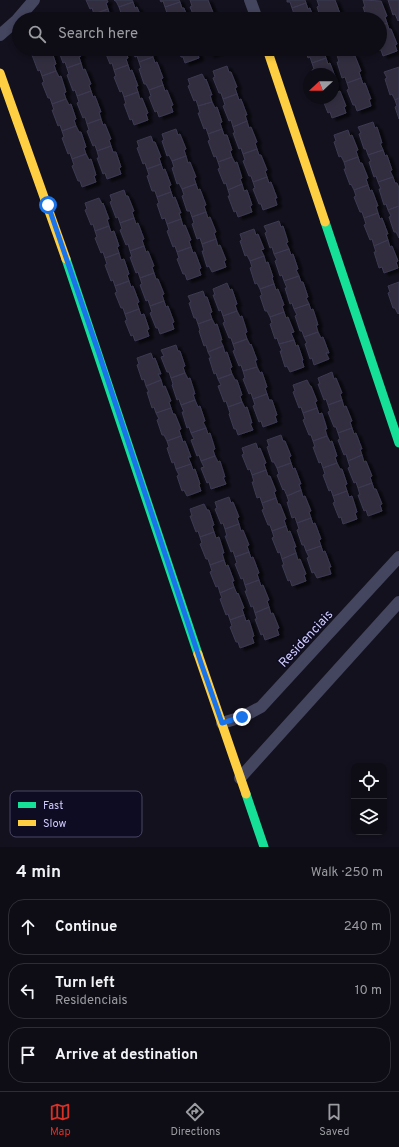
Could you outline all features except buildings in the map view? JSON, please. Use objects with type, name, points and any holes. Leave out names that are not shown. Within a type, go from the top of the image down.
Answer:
[{"type":"street","points":[[24,12],[34,0]]},
{"type":"street","points":[[250,0],[254,12]]},
{"type":"street","points":[[0,35],[12,24]]},
{"type":"street","points":[[269,56],[399,443]]},
{"type":"street","points":[[0,73],[98,351],[201,663],[264,847]]},
{"type":"street","name":"Residenciais","points":[[222,723],[242,717],[261,707],[399,557]]},
{"type":"street","points":[[240,778],[399,602]]},
{"type":"traffic: fast","points":[[325,222],[399,443]]},
{"type":"traffic: fast","points":[[66,259],[198,654]]},
{"type":"traffic: fast","points":[[246,794],[264,847]]},
{"type":"traffic: slow","points":[[269,56],[325,222]]},
{"type":"traffic: slow","points":[[0,73],[66,259]]},
{"type":"traffic: slow","points":[[198,654],[246,794]]},
{"type":"route","points":[[48,205],[222,723],[242,717]]}]
